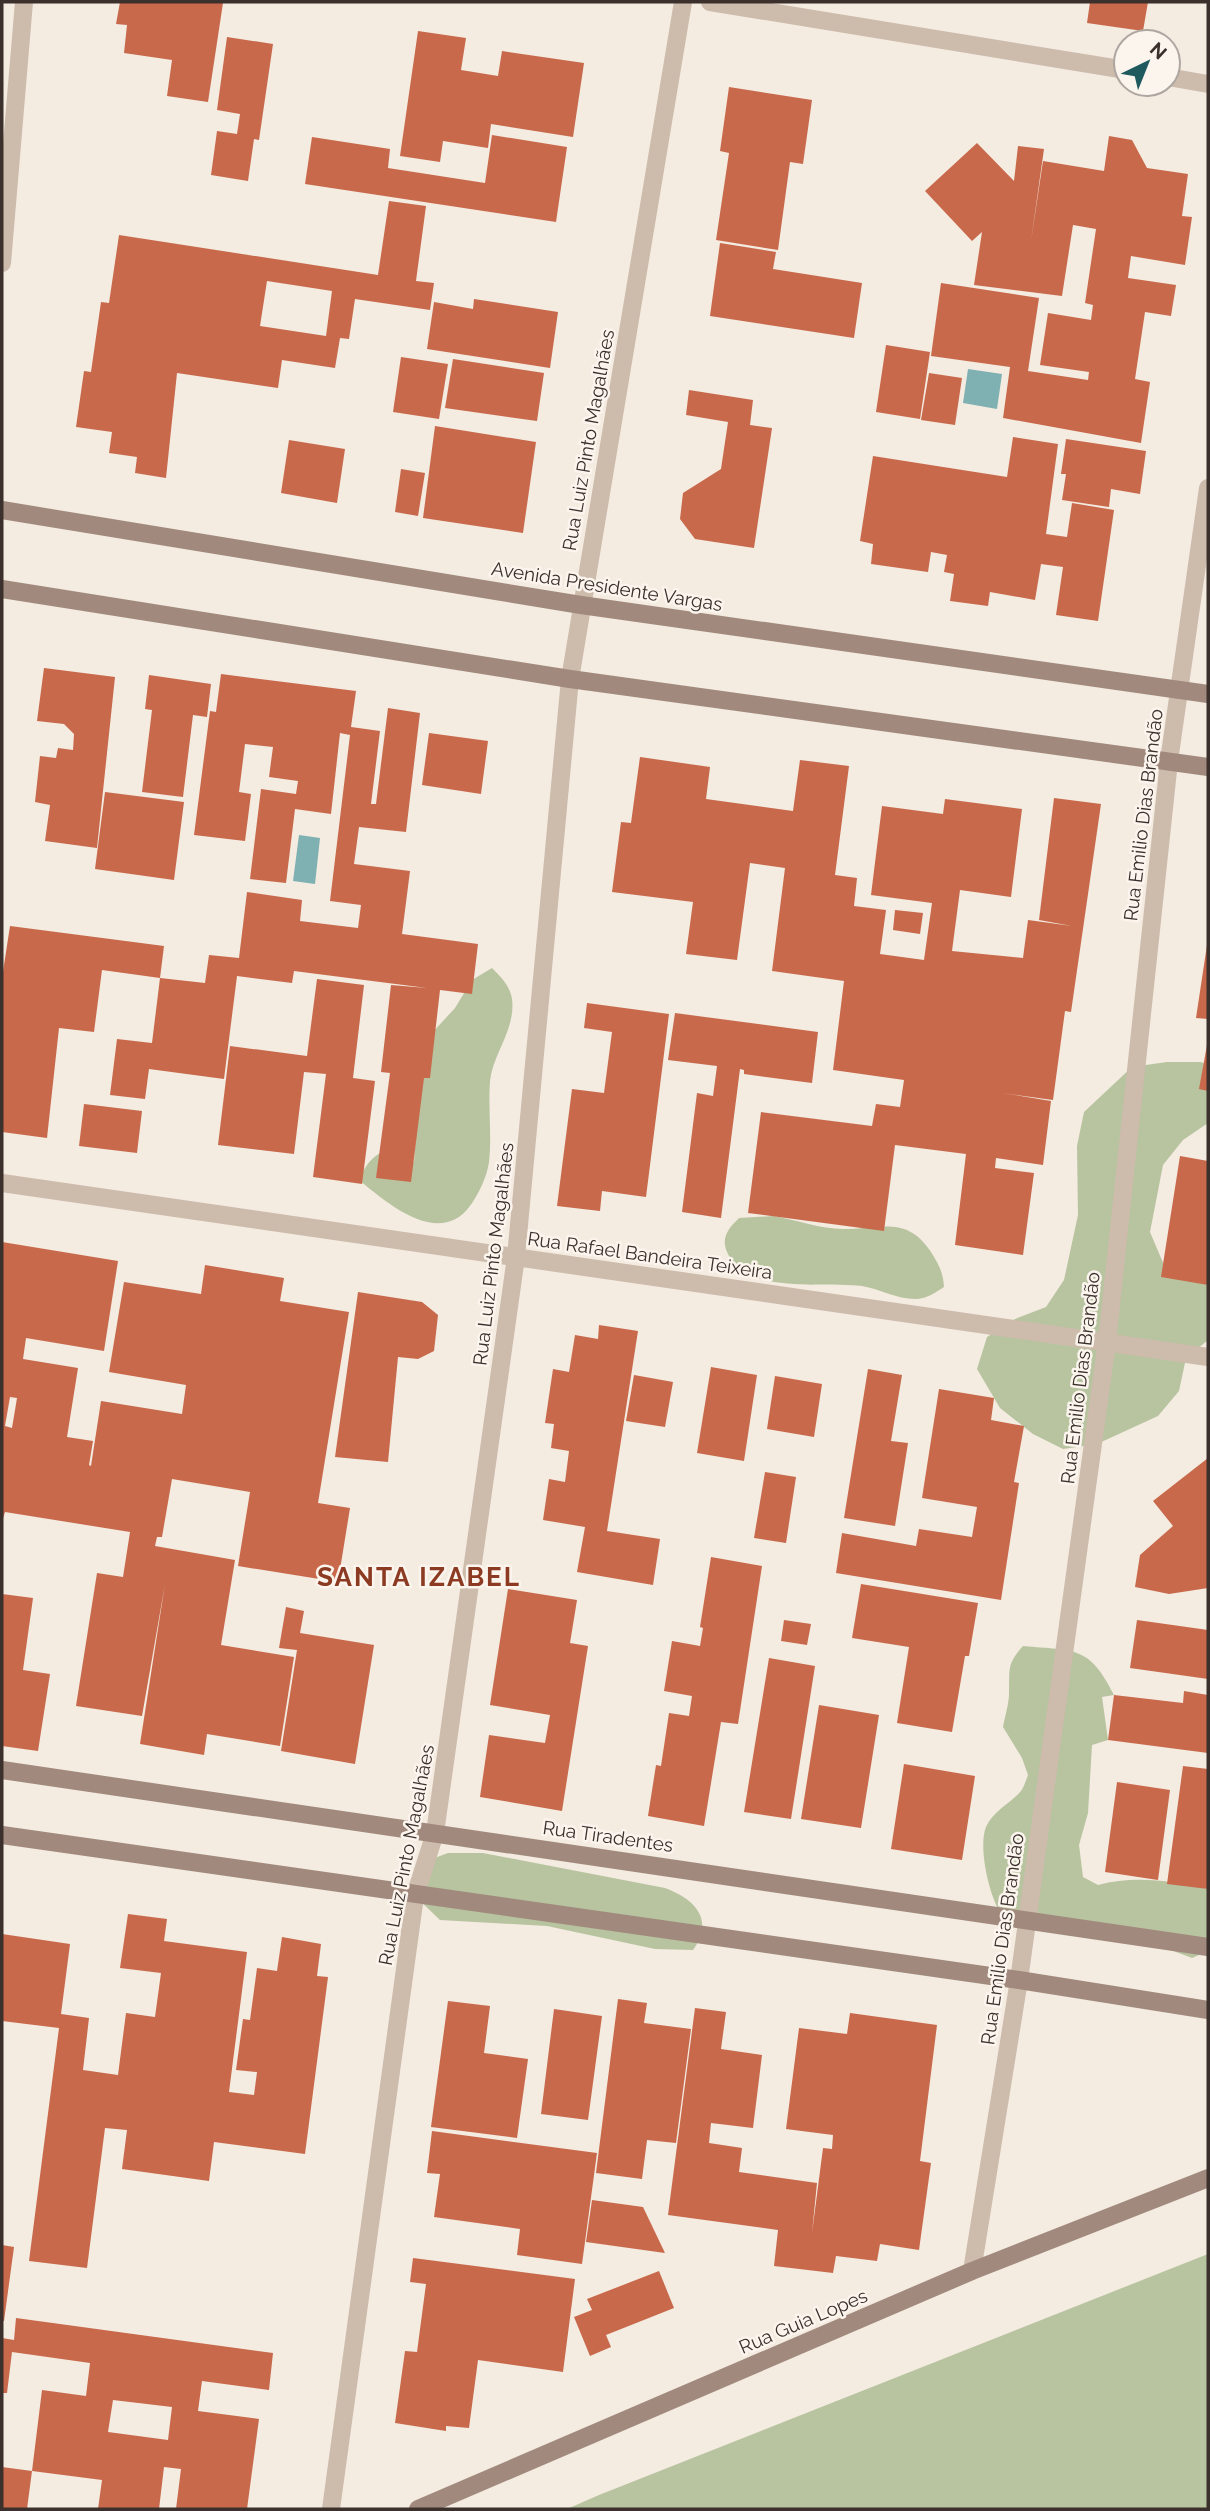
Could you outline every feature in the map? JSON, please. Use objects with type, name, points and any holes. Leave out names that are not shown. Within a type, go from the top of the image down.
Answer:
[{"type":"main road","name":"Avenida Presidente Vargas","points":[[2,510],[581,605],[1208,694]]},
{"type":"main road","points":[[2,589],[570,679],[1208,766]]},
{"type":"main road","name":"Rua Tiradentes","points":[[2,1770],[1028,1918],[1208,1947]]},
{"type":"main road","points":[[2,1835],[1019,1980],[1208,2010]]},
{"type":"main road","name":"Rua Guia Lopes","points":[[418,2509],[972,2271],[1208,2178]]},
{"type":"street","points":[[2,263],[23,2]]},
{"type":"street","name":"Rua Luiz Pinto Magalhães","points":[[331,2509],[415,1896],[435,1833],[516,1258],[570,679],[683,2]]},
{"type":"street","points":[[710,2],[1112,68]]},
{"type":"street","points":[[1182,79],[1208,84]]},
{"type":"street","name":"Rua Emilio Dias Brandão","points":[[972,2271],[1019,1980],[1107,1342],[1168,761],[1208,488]]},
{"type":"street","name":"Rua Rafael Bandeira Teixeira","points":[[2,1183],[1208,1357]]},
{"type":"green space","points":[[492,968],[509,990],[512,1010],[508,1031],[490,1081],[488,1168],[476,1197],[457,1218],[444,1223],[429,1222],[398,1209],[359,1180],[372,1159],[393,1147],[414,1162],[416,1133],[410,1098],[432,1033],[455,1008],[472,980]]},
{"type":"green space","points":[[1167,1062],[1201,1062],[1208,1065],[1208,1123],[1183,1140],[1163,1165],[1150,1232],[1164,1265],[1208,1271],[1208,1340],[1186,1358],[1179,1391],[1158,1416],[1097,1444],[1063,1449],[1033,1434],[1000,1408],[977,1369],[987,1337],[1015,1319],[1046,1307],[1064,1280],[1078,1215],[1077,1146],[1084,1112],[1132,1067]]},
{"type":"green space","points":[[774,1216],[835,1229],[903,1228],[922,1240],[931,1252],[943,1277],[944,1287],[927,1297],[915,1299],[862,1286],[788,1284],[752,1276],[738,1267],[728,1254],[726,1234],[739,1218]]},
{"type":"green space","points":[[1023,1646],[1079,1654],[1097,1667],[1114,1695],[1102,1697],[1108,1740],[1092,1745],[1088,1813],[1079,1845],[1083,1877],[1098,1885],[1126,1880],[1153,1880],[1208,1889],[1208,1951],[1192,1958],[1123,1932],[1000,1912],[986,1871],[983,1846],[989,1821],[1021,1791],[1028,1775],[1022,1758],[1003,1727],[1010,1668]]},
{"type":"green space","points":[[448,1853],[483,1853],[665,1888],[685,1898],[698,1912],[702,1920],[699,1939],[693,1950],[655,1949],[547,1926],[440,1920],[415,1896],[421,1863]]},
{"type":"green space","points":[[1208,2254],[1208,2509],[567,2509],[599,2495]]},
{"type":"water","points":[[968,369],[1002,374],[997,409],[963,403]]},
{"type":"water","points":[[299,835],[320,838],[315,884],[293,881]]},
{"type":"building","points":[[120,2],[223,3],[208,102],[167,96],[172,60],[124,53],[127,25],[116,24]]},
{"type":"building","points":[[1090,2],[1148,2],[1144,28],[1087,23]]},
{"type":"building","points":[[418,31],[466,38],[461,70],[498,76],[502,51],[584,63],[573,137],[491,124],[488,148],[443,141],[440,162],[400,156]]},
{"type":"building","points":[[227,37],[273,44],[259,140],[254,139],[248,181],[211,175],[217,131],[237,134],[240,114],[217,110]]},
{"type":"building","points":[[729,87],[812,100],[803,164],[790,162],[778,250],[716,240],[729,153],[720,151]]},
{"type":"building","points":[[492,135],[567,147],[556,222],[305,184],[312,137],[390,149],[388,168],[485,183]]},
{"type":"building","points":[[1109,136],[1132,140],[1147,168],[1188,174],[1182,216],[1192,217],[1185,265],[1131,256],[1128,278],[1176,285],[1171,316],[1145,312],[1135,379],[1150,382],[1141,443],[1003,418],[1010,367],[931,356],[941,283],[1039,298],[1028,371],[1088,380],[1089,372],[1040,365],[1048,313],[1091,320],[1093,305],[1085,303],[1096,229],[1073,225],[1062,296],[974,285],[982,232],[972,241],[925,191],[977,143],[1014,181],[1018,146],[1044,149],[1031,241],[1043,161],[1104,171]]},
{"type":"building","points":[[389,201],[426,206],[416,281],[434,283],[430,310],[355,299],[349,339],[340,338],[335,368],[282,360],[278,388],[177,373],[166,478],[135,473],[137,457],[109,453],[112,432],[76,427],[84,371],[91,372],[101,302],[109,303],[119,235],[378,275]],"holes":[[[267,281],[332,291],[326,336],[260,326]]]},
{"type":"building","points":[[720,243],[776,252],[773,269],[862,283],[854,338],[710,316]]},
{"type":"building","points":[[474,299],[558,312],[550,368],[427,349],[434,302],[473,309]]},
{"type":"building","points":[[886,345],[930,352],[920,419],[876,412]]},
{"type":"building","points":[[401,357],[448,364],[439,419],[393,412]]},
{"type":"building","points":[[453,359],[544,373],[537,421],[445,408]]},
{"type":"building","points":[[929,373],[962,378],[955,425],[921,420]]},
{"type":"building","points":[[689,390],[753,400],[750,425],[772,428],[754,548],[695,539],[680,519],[683,493],[721,469],[728,422],[686,415]]},
{"type":"building","points":[[435,426],[536,442],[523,533],[423,518]]},
{"type":"building","points":[[1013,437],[1058,444],[1046,534],[1067,537],[1072,503],[1114,510],[1098,621],[1056,615],[1063,567],[1041,564],[1035,600],[990,592],[988,606],[950,601],[954,574],[944,572],[947,555],[931,552],[928,572],[871,564],[873,544],[860,541],[873,456],[1007,477]]},
{"type":"building","points":[[1066,439],[1146,451],[1140,494],[1111,489],[1109,507],[1062,500],[1066,474],[1061,474]]},
{"type":"building","points":[[289,440],[345,449],[337,503],[281,493]]},
{"type":"building","points":[[401,469],[425,473],[418,516],[395,512]]},
{"type":"building","points":[[44,668],[115,677],[97,848],[45,841],[50,805],[35,802],[40,756],[56,758],[58,748],[73,750],[74,734],[64,724],[37,721]]},
{"type":"building","points":[[221,674],[356,691],[351,727],[380,731],[371,804],[376,804],[388,708],[420,713],[406,832],[359,827],[354,864],[410,871],[402,934],[478,944],[472,994],[440,990],[430,1078],[424,1078],[411,1182],[376,1178],[390,1073],[381,1072],[391,985],[427,988],[294,971],[292,983],[237,976],[224,1079],[149,1069],[145,1099],[110,1095],[117,1039],[152,1043],[160,978],[205,983],[209,955],[239,958],[247,892],[302,900],[300,921],[358,928],[361,905],[330,901],[350,735],[340,733],[331,814],[295,809],[286,883],[250,879],[261,789],[296,794],[298,781],[269,777],[273,747],[245,744],[239,792],[251,794],[245,841],[194,835],[210,711],[216,712]]},
{"type":"building","points":[[149,675],[211,684],[207,717],[193,715],[183,797],[142,792],[152,710],[145,709]]},
{"type":"building","points":[[429,733],[488,741],[481,794],[422,785]]},
{"type":"building","points":[[640,757],[710,767],[706,799],[793,811],[800,760],[849,766],[835,875],[857,878],[854,906],[886,910],[880,954],[924,960],[932,903],[871,895],[882,806],[943,814],[945,799],[1022,809],[1011,897],[960,890],[952,951],[1023,958],[1028,920],[1072,926],[1039,920],[1054,798],[1101,804],[1071,1012],[1065,1011],[1053,1100],[1002,1093],[1051,1101],[1043,1165],[996,1158],[995,1168],[1034,1173],[1023,1255],[955,1245],[966,1154],[895,1145],[884,1231],[748,1213],[761,1112],[872,1126],[876,1104],[900,1107],[904,1080],[833,1070],[844,981],[772,971],[785,868],[750,863],[737,960],[686,954],[693,902],[612,892],[621,822],[631,823]]},
{"type":"building","points":[[105,792],[184,802],[174,880],[95,869]]},
{"type":"building","points":[[895,910],[923,913],[920,934],[893,930]]},
{"type":"building","points":[[10,926],[164,946],[160,978],[102,970],[94,1032],[59,1028],[47,1138],[2,1132],[2,978]]},
{"type":"building","points":[[1208,945],[1208,1019],[1196,1018]]},
{"type":"building","points":[[317,979],[364,985],[353,1078],[375,1081],[362,1184],[313,1177],[326,1074],[304,1072],[294,1154],[218,1145],[230,1046],[307,1056]]},
{"type":"building","points":[[587,1003],[669,1014],[646,1197],[602,1191],[600,1211],[557,1206],[572,1089],[604,1093],[612,1032],[584,1028]]},
{"type":"building","points":[[675,1013],[818,1032],[812,1083],[744,1074],[744,1070],[740,1069],[721,1218],[682,1212],[697,1093],[713,1096],[717,1066],[668,1060]]},
{"type":"building","points":[[1208,1045],[1208,1091],[1199,1089]]},
{"type":"building","points":[[84,1104],[142,1111],[137,1153],[79,1146]]},
{"type":"building","points":[[1180,1156],[1208,1161],[1208,1285],[1161,1277]]},
{"type":"building","points":[[2,1242],[118,1261],[104,1351],[26,1338],[23,1359],[78,1368],[67,1437],[93,1441],[91,1466],[101,1401],[182,1414],[186,1385],[109,1372],[124,1282],[201,1294],[205,1265],[284,1278],[280,1301],[349,1312],[318,1503],[350,1508],[338,1582],[238,1566],[250,1492],[172,1479],[162,1537],[157,1537],[155,1546],[235,1560],[221,1645],[294,1657],[280,1746],[207,1734],[204,1755],[140,1744],[165,1584],[142,1716],[76,1706],[97,1573],[123,1577],[130,1532],[5,1512],[2,1522]],"holes":[[[10,1397],[17,1398],[12,1428],[5,1426]]]},
{"type":"building","points":[[358,1292],[422,1302],[438,1315],[434,1351],[418,1359],[398,1357],[388,1462],[335,1457]]},
{"type":"building","points":[[599,1325],[638,1331],[607,1531],[660,1539],[653,1585],[577,1572],[585,1527],[543,1520],[549,1479],[565,1482],[569,1451],[551,1448],[554,1424],[545,1423],[553,1369],[569,1372],[575,1335],[598,1339]]},
{"type":"building","points":[[711,1367],[757,1375],[744,1461],[697,1453]]},
{"type":"building","points":[[868,1369],[902,1375],[891,1441],[908,1443],[895,1526],[844,1518]]},
{"type":"building","points":[[634,1375],[673,1382],[665,1427],[626,1421]]},
{"type":"building","points":[[775,1376],[822,1384],[814,1437],[767,1429]]},
{"type":"building","points":[[939,1389],[994,1398],[991,1420],[1024,1426],[1014,1482],[1019,1483],[1001,1600],[836,1573],[842,1533],[916,1546],[919,1529],[972,1537],[977,1507],[922,1498]]},
{"type":"building","points":[[1208,1458],[1208,1588],[1169,1594],[1135,1587],[1140,1555],[1173,1526],[1153,1501]]},
{"type":"building","points":[[765,1472],[796,1477],[786,1543],[754,1538]]},
{"type":"building","points":[[711,1557],[762,1566],[738,1724],[721,1722],[704,1826],[648,1816],[656,1765],[661,1766],[669,1713],[689,1716],[692,1696],[664,1691],[672,1641],[700,1646],[703,1628],[700,1627]]},
{"type":"building","points":[[861,1584],[978,1603],[969,1656],[965,1656],[952,1732],[897,1723],[909,1647],[852,1638]]},
{"type":"building","points":[[508,1589],[577,1600],[570,1643],[588,1646],[562,1811],[480,1797],[489,1735],[545,1743],[550,1715],[490,1705]]},
{"type":"building","points":[[2,1594],[33,1598],[23,1670],[50,1674],[38,1751],[2,1746]]},
{"type":"building","points":[[286,1607],[304,1611],[300,1633],[374,1645],[355,1764],[281,1751],[297,1650],[279,1648]]},
{"type":"building","points":[[784,1620],[811,1624],[807,1645],[781,1641]]},
{"type":"building","points":[[1137,1620],[1208,1630],[1208,1679],[1130,1668]]},
{"type":"building","points":[[769,1658],[815,1666],[791,1819],[744,1812]]},
{"type":"building","points":[[1184,1691],[1208,1695],[1208,1753],[1108,1740],[1114,1695],[1183,1703]]},
{"type":"building","points":[[819,1705],[879,1715],[861,1828],[801,1819]]},
{"type":"building","points":[[904,1764],[975,1776],[962,1860],[891,1849]]},
{"type":"building","points":[[1183,1766],[1208,1769],[1208,1889],[1167,1884]]},
{"type":"building","points":[[1117,1782],[1170,1790],[1158,1880],[1105,1872]]},
{"type":"building","points":[[128,1914],[167,1919],[164,1941],[247,1952],[229,2092],[254,2095],[257,2072],[236,2070],[243,2019],[250,2020],[257,1968],[277,1971],[282,1937],[321,1944],[317,1976],[328,1977],[305,2154],[214,2142],[209,2181],[122,2169],[127,2130],[105,2128],[87,2268],[29,2261],[59,2028],[2,2021],[2,1934],[70,1944],[61,2014],[89,2018],[83,2070],[118,2075],[126,2013],[155,2017],[161,1973],[120,1968]]},
{"type":"building","points":[[618,1999],[647,2003],[644,2023],[691,2029],[676,2143],[647,2140],[642,2179],[596,2173]]},
{"type":"building","points":[[448,2001],[490,2006],[484,2053],[528,2059],[517,2138],[431,2127]]},
{"type":"building","points":[[695,2008],[726,2012],[721,2049],[762,2055],[753,2128],[711,2123],[709,2143],[742,2148],[739,2172],[817,2183],[812,2233],[823,2148],[832,2149],[833,2135],[786,2129],[799,2028],[847,2034],[850,2013],[937,2025],[920,2161],[931,2163],[919,2250],[880,2244],[877,2261],[836,2256],[833,2273],[774,2266],[778,2230],[668,2215]]},
{"type":"building","points":[[554,2009],[602,2016],[588,2120],[541,2114]]},
{"type":"building","points":[[432,2131],[597,2153],[582,2264],[517,2255],[520,2229],[434,2217],[440,2174],[427,2173]]},
{"type":"building","points":[[592,2200],[643,2207],[665,2253],[586,2242]]},
{"type":"building","points":[[2,2245],[14,2247],[4,2321],[2,2321]]},
{"type":"building","points":[[413,2258],[575,2279],[563,2372],[478,2360],[469,2428],[446,2426],[446,2431],[395,2423],[405,2351],[417,2352],[426,2284],[410,2282]]},
{"type":"building","points":[[659,2271],[674,2308],[606,2335],[611,2347],[590,2356],[574,2317],[592,2310],[587,2299]]},
{"type":"building","points":[[16,2318],[273,2353],[269,2390],[202,2381],[198,2411],[259,2419],[247,2509],[176,2509],[181,2469],[164,2467],[159,2509],[98,2509],[102,2480],[32,2471],[42,2390],[86,2396],[90,2363],[12,2352],[7,2393],[2,2393],[2,2338],[14,2340]],"holes":[[[113,2400],[172,2407],[168,2440],[108,2432]]]},
{"type":"building","points":[[2,2467],[32,2471],[27,2509],[2,2509]]},
{"type":"district","name":"SANTA IZABEL","points":[[419,1577]]}]
